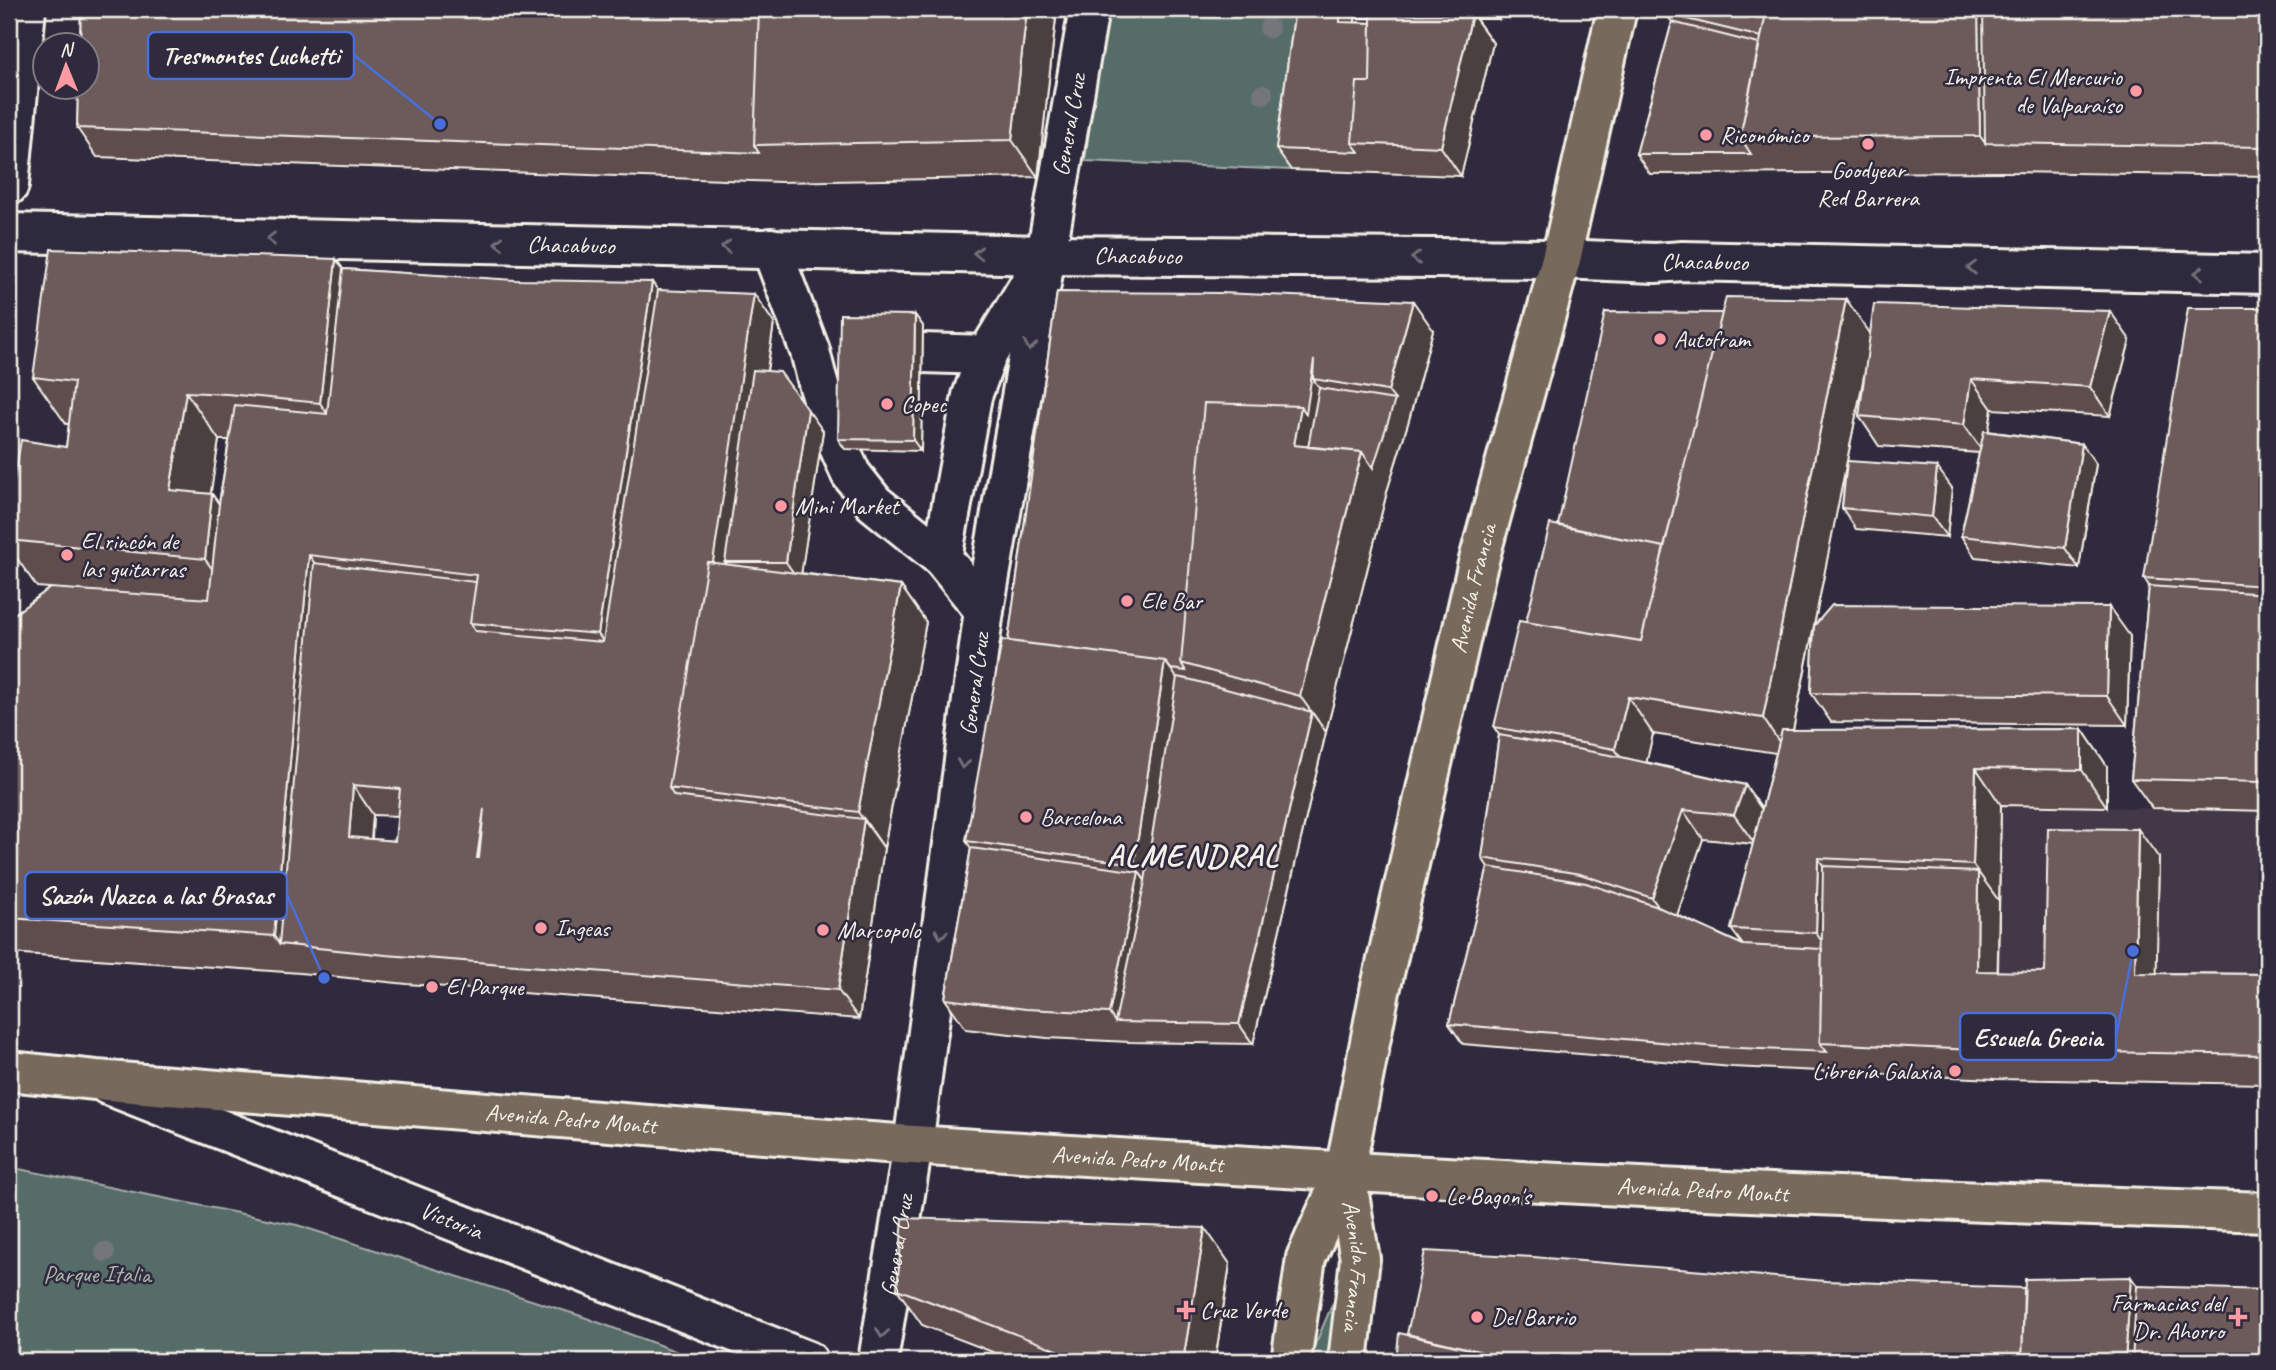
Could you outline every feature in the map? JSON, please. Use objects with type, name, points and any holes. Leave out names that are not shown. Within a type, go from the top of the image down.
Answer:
[{"type":"main road","name":"Avenida Francia","points":[[1291,1361],[1306,1258],[1345,1171],[1383,978],[1476,571],[1560,258],[1617,9]]},
{"type":"main road","name":"Avenida Pedro Montt","points":[[9,1071],[913,1145],[1345,1171],[1976,1203],[2267,1212]]},
{"type":"main road","name":"Avenida Francia","points":[[1345,1171],[1360,1259],[1348,1361]]},
{"type":"street","points":[[9,185],[26,9]]},
{"type":"street","name":"General Cruz","points":[[878,1361],[913,1145],[984,610],[1089,9]]},
{"type":"street","name":"Chacabuco","points":[[9,233],[1046,255],[1560,258],[1655,263],[2267,274]]},
{"type":"street","points":[[771,248],[828,351],[818,383],[836,440],[851,474],[874,503],[942,558],[984,610]]},
{"type":"street","points":[[942,558],[972,396],[987,355],[1046,255]]},
{"type":"street","points":[[922,353],[987,355]]},
{"type":"street","name":"Victoria","points":[[96,1080],[808,1361]]},
{"type":"shaded area","points":[[2001,805],[2267,811],[2267,1084],[1996,1079]]},
{"type":"green space","points":[[1105,9],[1312,9],[1291,170],[1085,161]]},
{"type":"green space","name":"Parque Italia","points":[[9,1167],[297,1225],[581,1316],[702,1361],[9,1361]]},
{"type":"green space","points":[[1332,1305],[1341,1361],[1308,1361]]},
{"type":"building","points":[[81,9],[759,9],[754,145],[759,153],[77,128],[78,102],[102,102],[102,32],[80,32]]},
{"type":"building","points":[[759,9],[1027,9],[1012,140],[754,145]]},
{"type":"building","points":[[1295,9],[1340,9],[1340,22],[1371,23],[1370,82],[1357,82],[1352,143],[1359,152],[1276,149]]},
{"type":"building","points":[[1667,9],[1767,9],[1761,37],[1666,14]]},
{"type":"building","points":[[1767,9],[1978,9],[1980,136],[1740,137]]},
{"type":"building","name":"Imprenta El Mercurio de Valparaíso","points":[[1983,9],[2267,9],[2267,147],[1985,143]]},
{"type":"building","points":[[1472,14],[1441,147],[1352,143],[1357,82],[1370,82],[1371,15]]},
{"type":"building","points":[[1672,22],[1759,44],[1740,137],[1751,154],[1636,154]]},
{"type":"building","points":[[51,249],[336,259],[320,403],[186,392],[170,490],[212,494],[205,559],[9,540],[9,509],[21,440],[66,447],[74,382],[33,377]]},
{"type":"building","points":[[343,269],[515,280],[652,282],[598,634],[470,623],[477,575],[309,555],[274,936],[9,918],[9,618],[50,588],[209,599],[219,504],[235,405],[327,414]]},
{"type":"building","points":[[658,290],[754,294],[713,562],[707,562],[669,788],[674,796],[864,819],[838,990],[386,955],[279,944],[314,563],[476,582],[470,623],[475,631],[603,642]],"holes":[[[353,785],[400,789],[395,841],[349,837]],[[484,809],[479,858],[477,858]]]},
{"type":"building","points":[[1057,292],[1221,293],[1413,301],[1388,391],[1313,379],[1314,360],[1306,414],[1301,406],[1204,403],[1181,663],[1186,671],[1171,669],[1165,661],[1008,641]]},
{"type":"building","points":[[1726,297],[1846,299],[1763,718],[1628,697],[1615,749],[1494,727],[1519,621],[1641,641]]},
{"type":"building","points":[[1874,304],[2110,311],[2090,387],[1971,379],[1964,425],[1859,416]]},
{"type":"building","points":[[2188,308],[2267,308],[2267,586],[2144,578]]},
{"type":"building","points":[[1605,312],[1722,313],[1664,547],[1558,525]]},
{"type":"building","points":[[840,314],[915,315],[913,440],[838,439]]},
{"type":"building","name":"Mini Market","points":[[753,370],[780,372],[808,410],[786,562],[725,562]]},
{"type":"building","points":[[1319,388],[1395,400],[1373,468],[1362,452],[1308,447]]},
{"type":"building","points":[[1204,403],[1301,406],[1294,445],[1362,452],[1300,696],[1181,663]]},
{"type":"building","points":[[1984,431],[2082,444],[2065,548],[1961,536]]},
{"type":"building","points":[[1847,461],[1937,467],[1932,517],[1842,508]]},
{"type":"building","points":[[1550,524],[1664,547],[1641,641],[1526,622]]},
{"type":"building","points":[[707,562],[901,586],[858,812],[669,788]]},
{"type":"building","points":[[2149,586],[2267,594],[2267,754],[2263,782],[2131,779]]},
{"type":"building","points":[[1832,605],[2109,607],[2107,696],[1811,693],[1814,626]]},
{"type":"building","points":[[1002,640],[1165,661],[1134,864],[966,841]]},
{"type":"building","points":[[1177,677],[1312,712],[1239,1024],[1115,1022],[1145,881]]},
{"type":"building","points":[[2082,729],[2082,770],[1976,768],[1973,865],[1818,858],[1816,933],[1731,929],[1782,730]]},
{"type":"building","points":[[1499,735],[1621,757],[1745,785],[1734,815],[1683,810],[1652,898],[1580,874],[1482,858]]},
{"type":"building","points":[[2048,828],[2138,829],[2135,973],[2267,974],[2267,1055],[1975,1050],[1820,1043],[1823,866],[1978,872],[1977,971],[2045,972]]},
{"type":"building","points":[[971,848],[1139,872],[1109,1013],[1026,1009],[945,999]]},
{"type":"building","points":[[1488,867],[1586,883],[1658,907],[1743,945],[1822,949],[1820,1043],[1827,1052],[1718,1047],[1449,1024]]},
{"type":"building","points":[[903,1218],[1205,1228],[1183,1361],[1086,1361],[897,1289]]},
{"type":"building","points":[[1425,1251],[1826,1281],[2024,1288],[2022,1361],[1507,1361],[1504,1357],[1407,1334]]},
{"type":"building","points":[[2131,1277],[2125,1361],[2022,1361],[2025,1279]]},
{"type":"building","points":[[2137,1286],[2267,1290],[2267,1361],[2132,1361]]},
{"type":"building","points":[[1399,1333],[1504,1357],[1502,1361],[1396,1361]]},
{"type":"place","name":"Imprenta El Mercurio de Valparaíso","points":[[2136,91]]},
{"type":"place","name":"Tresmontes Luchetti","points":[[440,124]]},
{"type":"place","name":"Riconómico","points":[[1706,135]]},
{"type":"place","name":"Goodyear Red Barrera","points":[[1868,144]]},
{"type":"place","name":"Autofram","points":[[1660,339]]},
{"type":"place","name":"Copec","points":[[887,404]]},
{"type":"place","name":"Mini Market","points":[[781,506]]},
{"type":"place","name":"El rincón de las guitarras","points":[[67,555]]},
{"type":"place","name":"Ele Bar","points":[[1127,601]]},
{"type":"place","name":"Barcelona","points":[[1026,817]]},
{"type":"place","name":"Ingeas","points":[[541,928]]},
{"type":"place","name":"Marcopolo","points":[[823,930]]},
{"type":"place","name":"Escuela Grecia","points":[[2133,951]]},
{"type":"place","name":"Sazón Nazca a las Brasas","points":[[324,978]]},
{"type":"place","name":"El Parque","points":[[432,987]]},
{"type":"place","name":"Librería Galaxia","points":[[1955,1071]]},
{"type":"place","name":"Le Bagon's","points":[[1432,1196]]},
{"type":"place","name":"Cruz Verde","points":[[1186,1310]]},
{"type":"place","name":"Del Barrio","points":[[1477,1317]]},
{"type":"place","name":"Farmacias del Dr. Ahorro","points":[[2238,1317]]},
{"type":"district","name":"ALMENDRAL","points":[[1193,855]]}]
